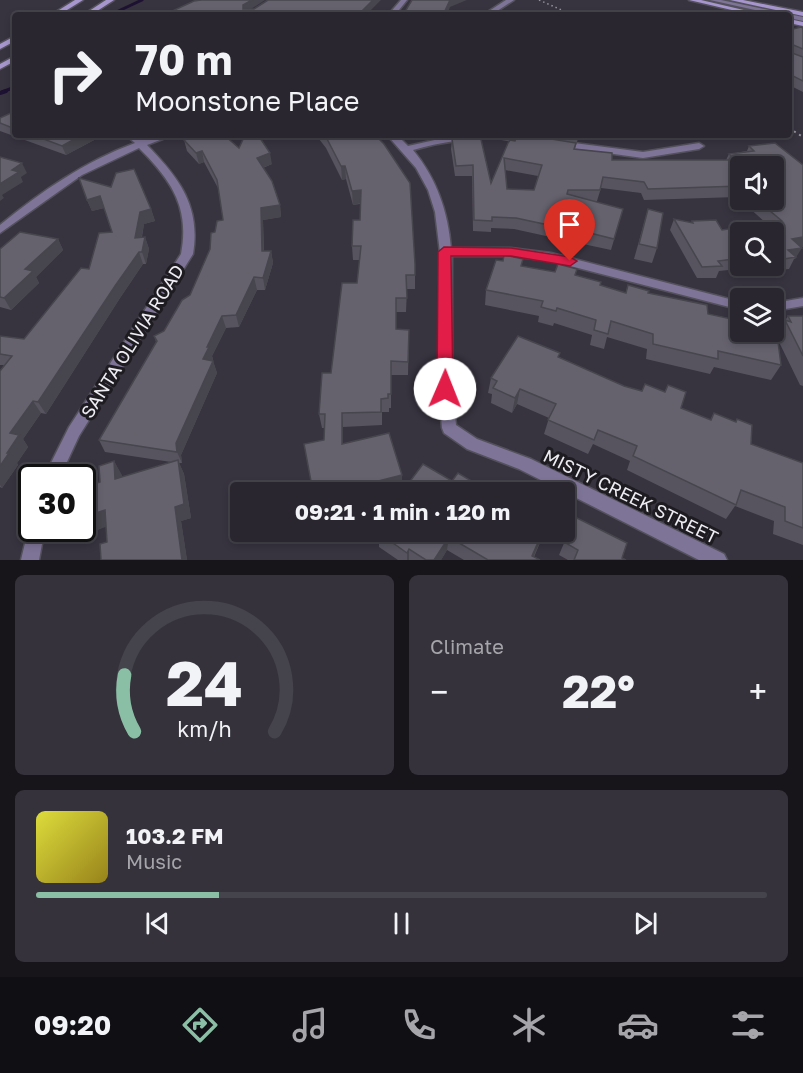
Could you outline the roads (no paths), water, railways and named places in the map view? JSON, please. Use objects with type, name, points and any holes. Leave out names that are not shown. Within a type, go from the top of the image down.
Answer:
[{"type":"main road","points":[[59,12],[80,0]]},
{"type":"main road","points":[[91,12],[111,0]]},
{"type":"main road","points":[[692,0],[748,12]]},
{"type":"main road","points":[[733,0],[786,12]]},
{"type":"street","points":[[394,12],[404,0]]},
{"type":"street","points":[[491,12],[511,0]]},
{"type":"street","name":"MISTY CREEK STREET","points":[[395,138],[419,164],[434,191],[442,220],[445,389],[449,428],[472,444],[525,464],[718,560]]},
{"type":"street","points":[[407,149],[454,138]]},
{"type":"street","points":[[523,138],[538,140]]},
{"type":"street","points":[[0,230],[68,177],[136,139]]},
{"type":"street","name":"SANTA OLIVIA ROAD","points":[[58,464],[74,432],[187,254],[191,230],[188,206],[175,183],[136,139]]},
{"type":"street","points":[[549,142],[643,155],[699,146]]},
{"type":"street","points":[[444,252],[511,252],[551,257],[730,303]]},
{"type":"street","points":[[784,306],[803,303]]},
{"type":"street","points":[[30,560],[33,542]]},
{"type":"lane","points":[[713,0],[773,12]]},
{"type":"waterway","points":[[116,12],[142,0]]},
{"type":"waterway","points":[[2,92],[12,88]]},
{"type":"waterway","points":[[0,93],[6,91]]}]
